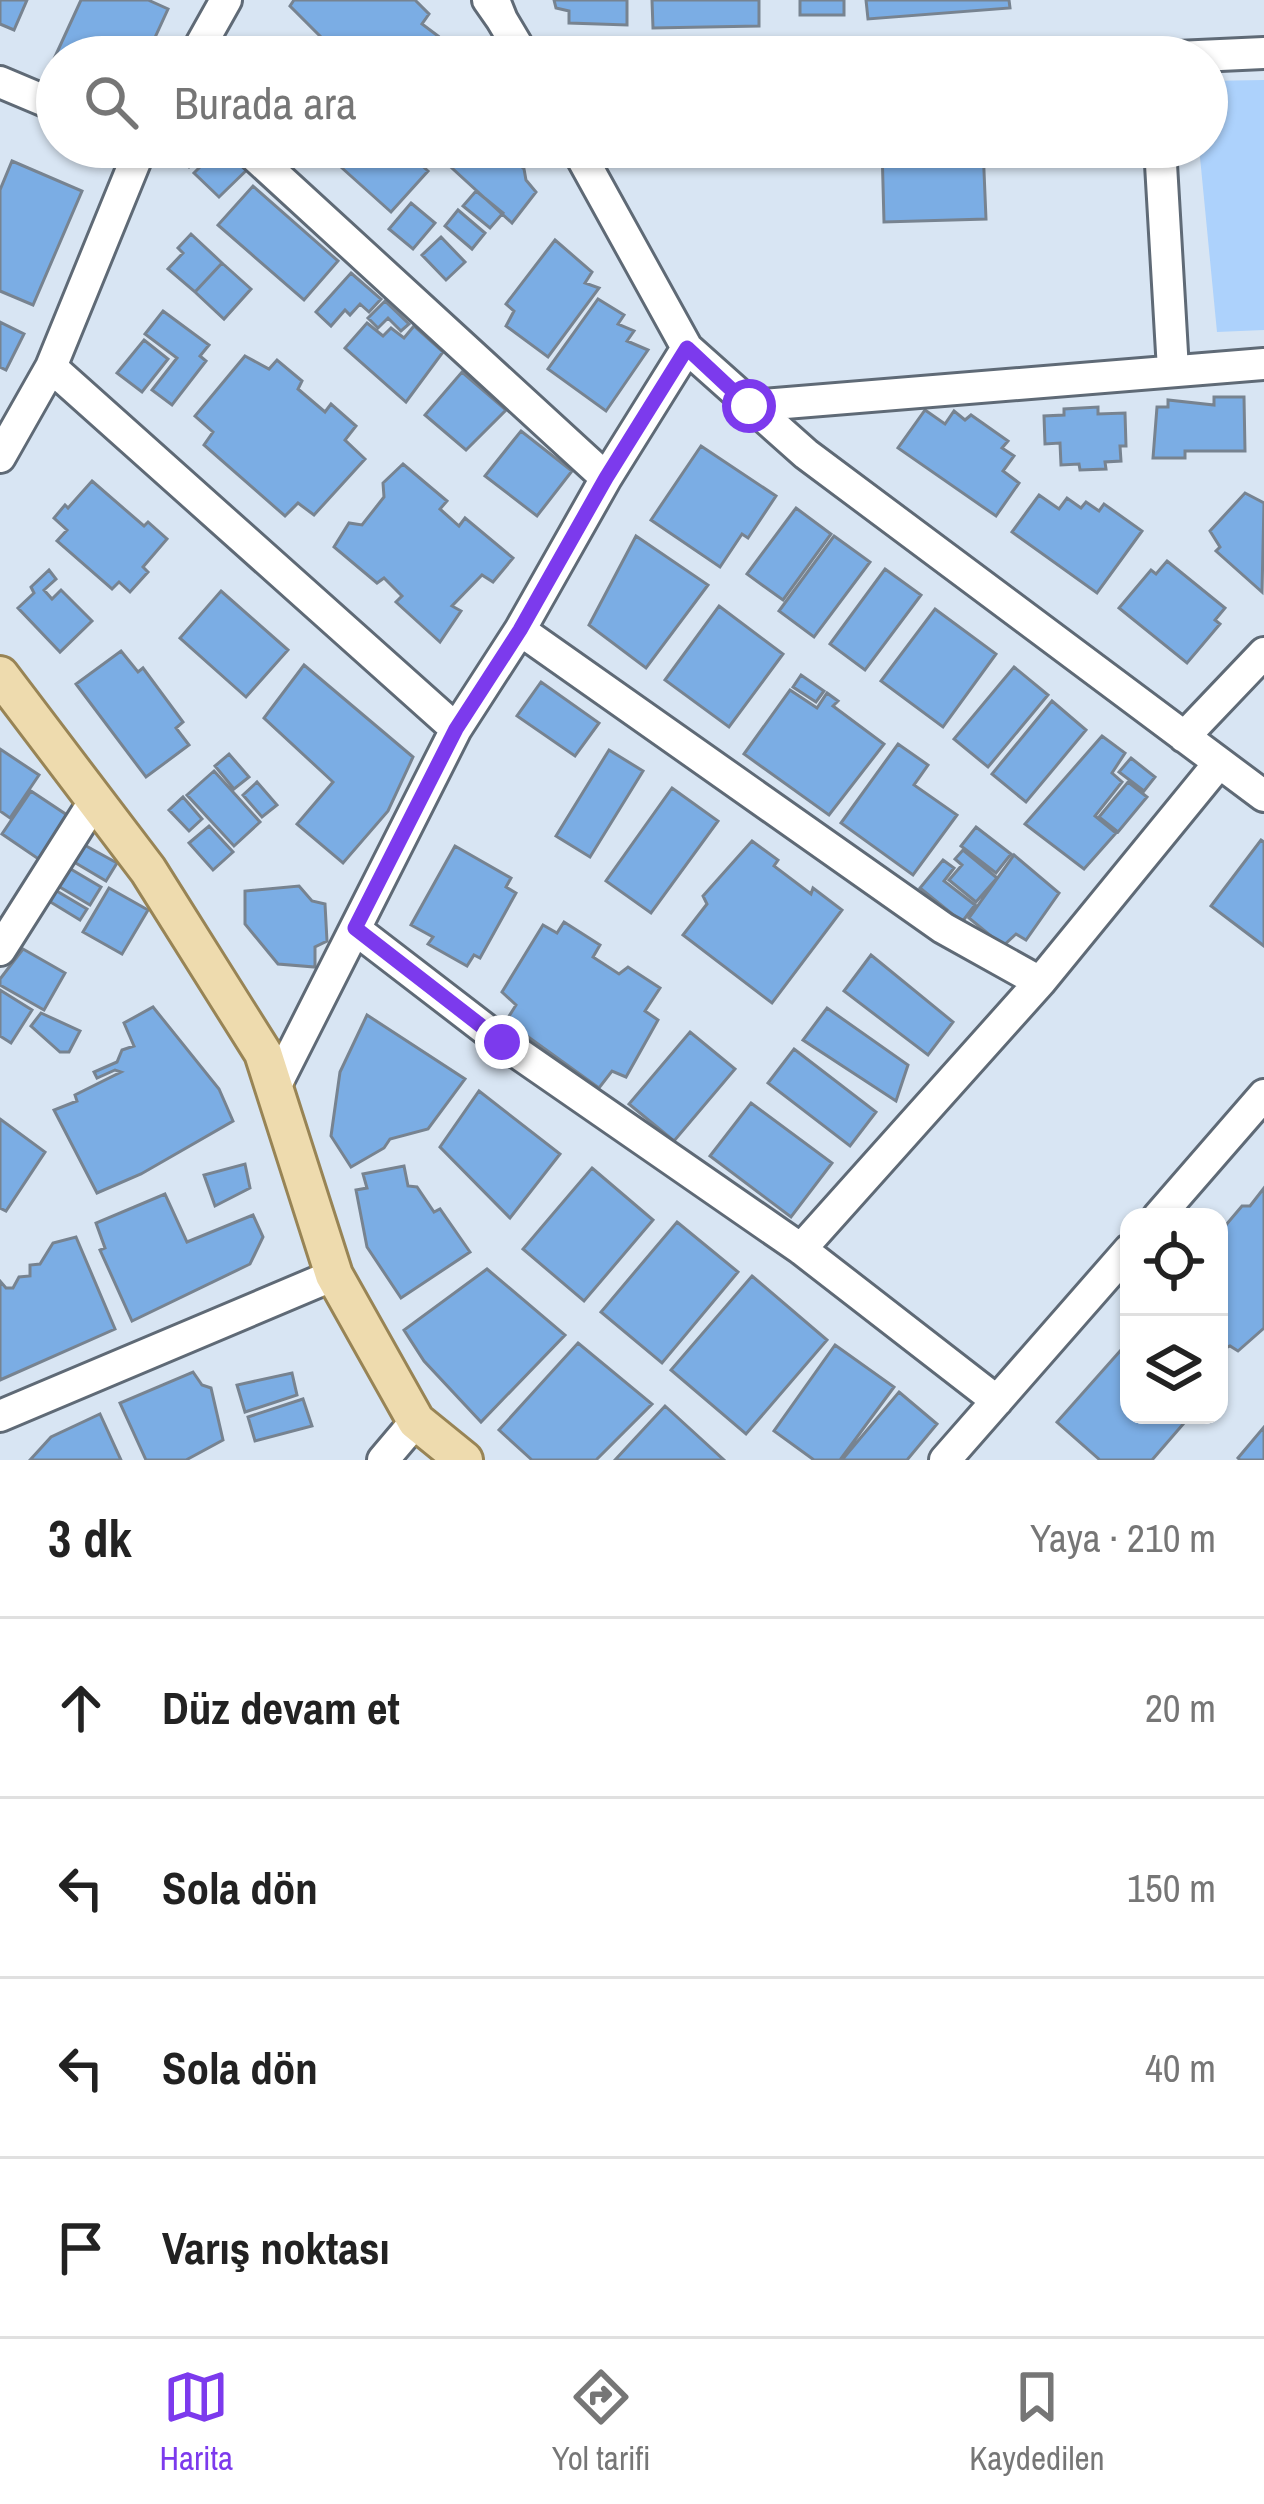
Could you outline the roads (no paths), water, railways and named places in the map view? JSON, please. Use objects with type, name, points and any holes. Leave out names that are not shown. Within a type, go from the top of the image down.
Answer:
[{"type":"main road","points":[[0,675],[148,870],[263,1053],[334,1275],[416,1421],[464,1460]]},
{"type":"street","points":[[206,36],[226,0]]},
{"type":"street","points":[[495,6],[512,36]]},
{"type":"street","points":[[1228,55],[1264,53]]},
{"type":"street","points":[[0,82],[36,97]]},
{"type":"street","points":[[0,457],[51,367],[132,168]]},
{"type":"street","points":[[268,168],[606,478]]},
{"type":"street","points":[[588,168],[687,348],[749,406],[806,454],[1264,796]]},
{"type":"street","points":[[1161,168],[1173,370]]},
{"type":"street","points":[[274,1089],[456,729],[687,348]]},
{"type":"street","points":[[749,406],[1264,364]]},
{"type":"street","points":[[51,367],[456,729]]},
{"type":"street","points":[[520,630],[943,928],[1040,982]]},
{"type":"street","points":[[1184,737],[1264,653]]},
{"type":"street","points":[[801,1249],[1040,982],[1219,763]]},
{"type":"street","points":[[0,950],[95,800]]},
{"type":"street","points":[[355,928],[502,1042],[801,1249],[997,1401]]},
{"type":"street","points":[[1166,1208],[1264,1095]]},
{"type":"street","points":[[945,1460],[1120,1260]]},
{"type":"street","points":[[0,1416],[334,1275]]},
{"type":"street","points":[[383,1460],[416,1421]]}]
